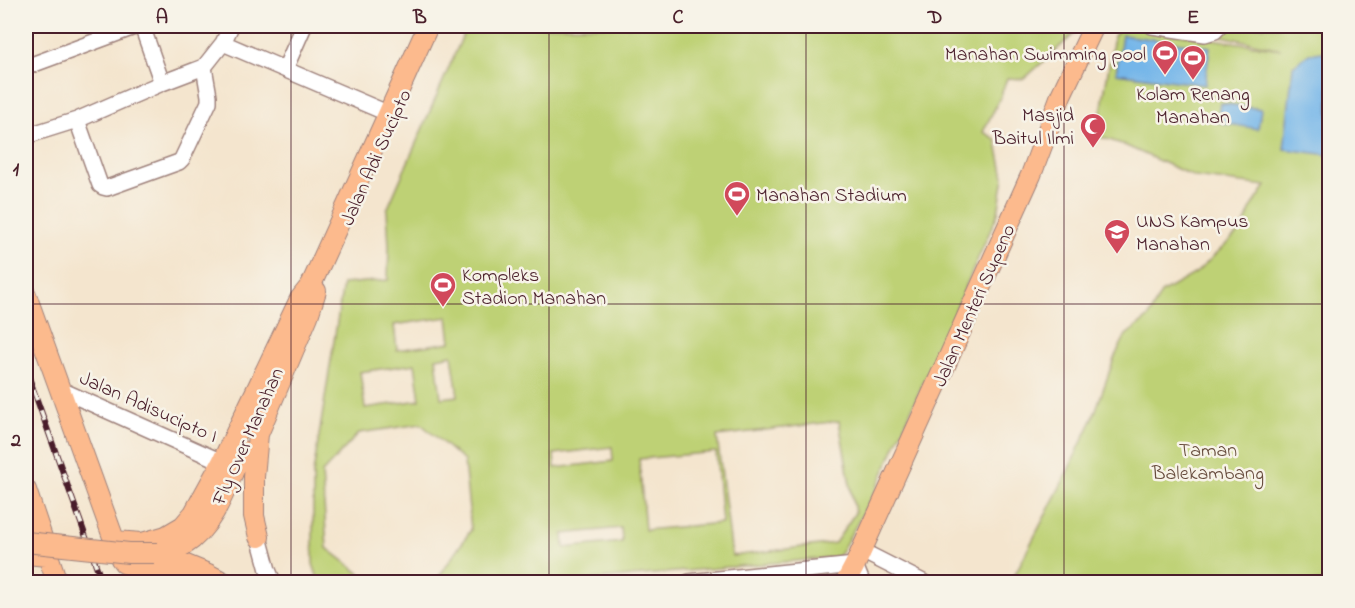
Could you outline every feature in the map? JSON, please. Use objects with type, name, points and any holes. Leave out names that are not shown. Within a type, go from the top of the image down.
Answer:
[{"type":"main road","name":"Jalan Adi Sucipto","points":[[311,290],[428,26]]},
{"type":"main road","name":"Jalan Adi Sucipto","points":[[118,550],[166,536],[183,526],[194,513],[222,462],[300,299],[311,290],[333,255],[435,26]]},
{"type":"main road","name":"Jalan Menteri Supeno","points":[[846,582],[860,566],[1026,186],[1061,96],[1094,26]]},
{"type":"main road","name":"Jalan Adi Sucipto","points":[[259,537],[254,516],[254,477],[258,435],[308,316],[315,296],[311,290]]},
{"type":"main road","name":"Fly Over Manahan","points":[[30,535],[129,553],[157,553],[184,545],[196,535],[214,510],[311,290]]},
{"type":"main road","points":[[26,295],[124,563],[182,582]]},
{"type":"main road","points":[[26,490],[30,535],[47,556],[57,582]]},
{"type":"main road","name":"Fly Over Manahan","points":[[157,553],[222,582]]},
{"type":"main road","points":[[26,554],[47,556]]},
{"type":"street","points":[[26,68],[140,26],[162,83]]},
{"type":"street","points":[[26,136],[77,120],[204,67],[223,43],[231,26]]},
{"type":"street","points":[[285,69],[304,26]]},
{"type":"street","points":[[1152,26],[1204,34],[1215,31],[1220,26]]},
{"type":"street","points":[[223,43],[380,110]]},
{"type":"street","points":[[77,120],[100,185],[103,187],[107,188],[179,162],[209,102],[204,67]]},
{"type":"street","name":"Jalan Adisucipto I","points":[[59,389],[222,462]]},
{"type":"street","points":[[259,537],[273,582]]},
{"type":"street","points":[[689,582],[860,566],[923,582]]},
{"type":"green space","points":[[467,26],[1077,26],[1076,32],[1024,79],[1007,78],[983,132],[996,139],[1004,177],[998,213],[876,490],[838,557],[567,582],[402,582],[438,578],[471,530],[464,461],[421,424],[359,433],[322,473],[327,548],[371,582],[319,582],[313,564],[313,474],[343,284],[388,280],[387,210]],"holes":[[[448,317],[451,342],[397,350],[394,325]],[[452,355],[458,396],[441,398],[436,358]],[[415,364],[420,400],[365,408],[360,372]],[[839,421],[855,513],[835,543],[732,556],[717,436]],[[612,447],[613,461],[555,468],[554,454]],[[716,452],[722,523],[645,530],[639,459]],[[621,528],[622,542],[564,548],[563,534]]]},
{"type":"green space","name":"Taman Balekambang","points":[[1122,26],[1281,49],[1222,36],[1226,26],[1329,26],[1329,582],[1011,582],[1093,418],[1115,356],[1126,335],[1148,318],[1161,293],[1196,273],[1243,228],[1251,208],[1266,186],[1195,177],[1122,144],[1097,136],[1114,36]]},
{"type":"water","points":[[1122,35],[1210,47],[1205,85],[1116,73]]},
{"type":"water","points":[[1329,53],[1329,155],[1284,149],[1293,66],[1309,54]]},
{"type":"water","points":[[1220,103],[1261,109],[1258,129],[1217,122]]},
{"type":"railway","points":[[26,369],[102,582]]},
{"type":"place","name":"Manahan Swimming pool","points":[[1165,76]]},
{"type":"place","name":"Kolam Renang Manahan","points":[[1193,81]]},
{"type":"place","name":"Masjid Baitul Ilmi","points":[[1093,149]]},
{"type":"place","name":"Manahan Stadium","points":[[737,217]]},
{"type":"place","name":"UNS Kampus Manahan","points":[[1117,255]]},
{"type":"place","name":"Kompleks Stadion Manahan","points":[[443,308]]}]
